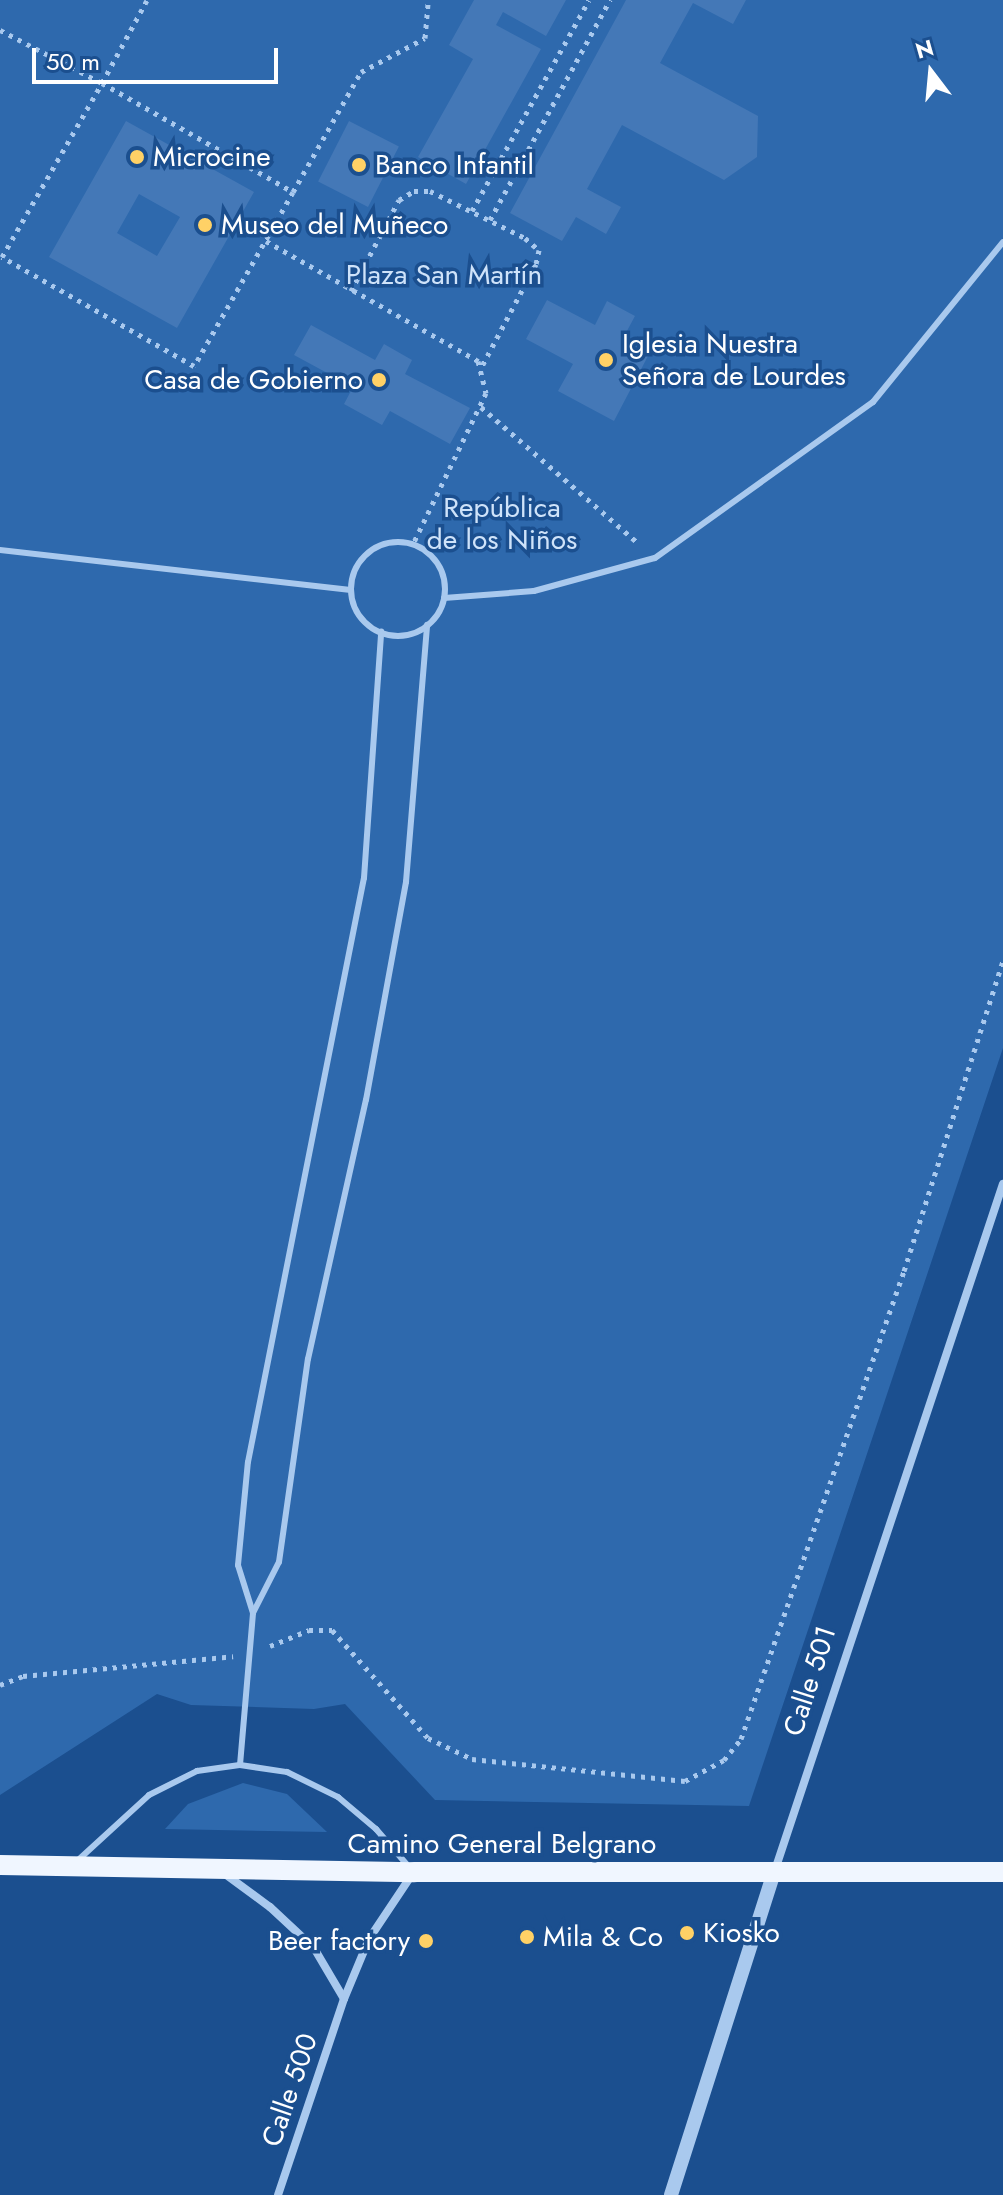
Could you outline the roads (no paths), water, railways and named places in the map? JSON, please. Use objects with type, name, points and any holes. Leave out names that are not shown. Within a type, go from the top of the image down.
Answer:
[{"type":"main road","name":"Camino General Belgrano","points":[[0,1865],[414,1872],[1003,1872]]},
{"type":"street","name":"Calle 501","points":[[671,2195],[774,1873],[1003,1184]]},
{"type":"street","points":[[216,1868],[270,1907],[314,1948],[344,1999]]},
{"type":"street","name":"Calle 500","points":[[278,2195],[344,1999],[369,1939],[414,1872]]},
{"type":"lane","points":[[444,598],[534,591],[655,558],[873,402],[1003,242]]},
{"type":"lane","points":[[240,1765],[253,1613],[279,1562],[308,1359],[366,1100],[406,882],[427,625],[444,598],[442,571],[413,544],[398,542],[370,551],[359,562],[351,590],[359,616],[381,632],[405,635],[427,625]]},
{"type":"lane","points":[[0,550],[351,590]]},
{"type":"lane","points":[[253,1613],[238,1565],[248,1462],[364,878],[381,632]]},
{"type":"lane","points":[[74,1865],[149,1795],[197,1771],[240,1765],[287,1772],[338,1797],[376,1829],[414,1872]]},
{"type":"place","name":"Microcine","points":[[137,157]]},
{"type":"place","name":"Banco Infantil","points":[[359,165]]},
{"type":"place","name":"Museo del Muñeco","points":[[205,225]]},
{"type":"place","name":"Iglesia Nuestra Señora de Lourdes","points":[[606,360]]},
{"type":"place","name":"Casa de Gobierno","points":[[379,380]]},
{"type":"place","name":"Kiosko","points":[[687,1933]]},
{"type":"place","name":"Mila & Co","points":[[527,1937]]},
{"type":"place","name":"Beer factory","points":[[426,1941]]},
{"type":"park label","name":"Plaza San Martín","points":[[444,275]]},
{"type":"park label","name":"República de los Niños","points":[[502,524]]}]
